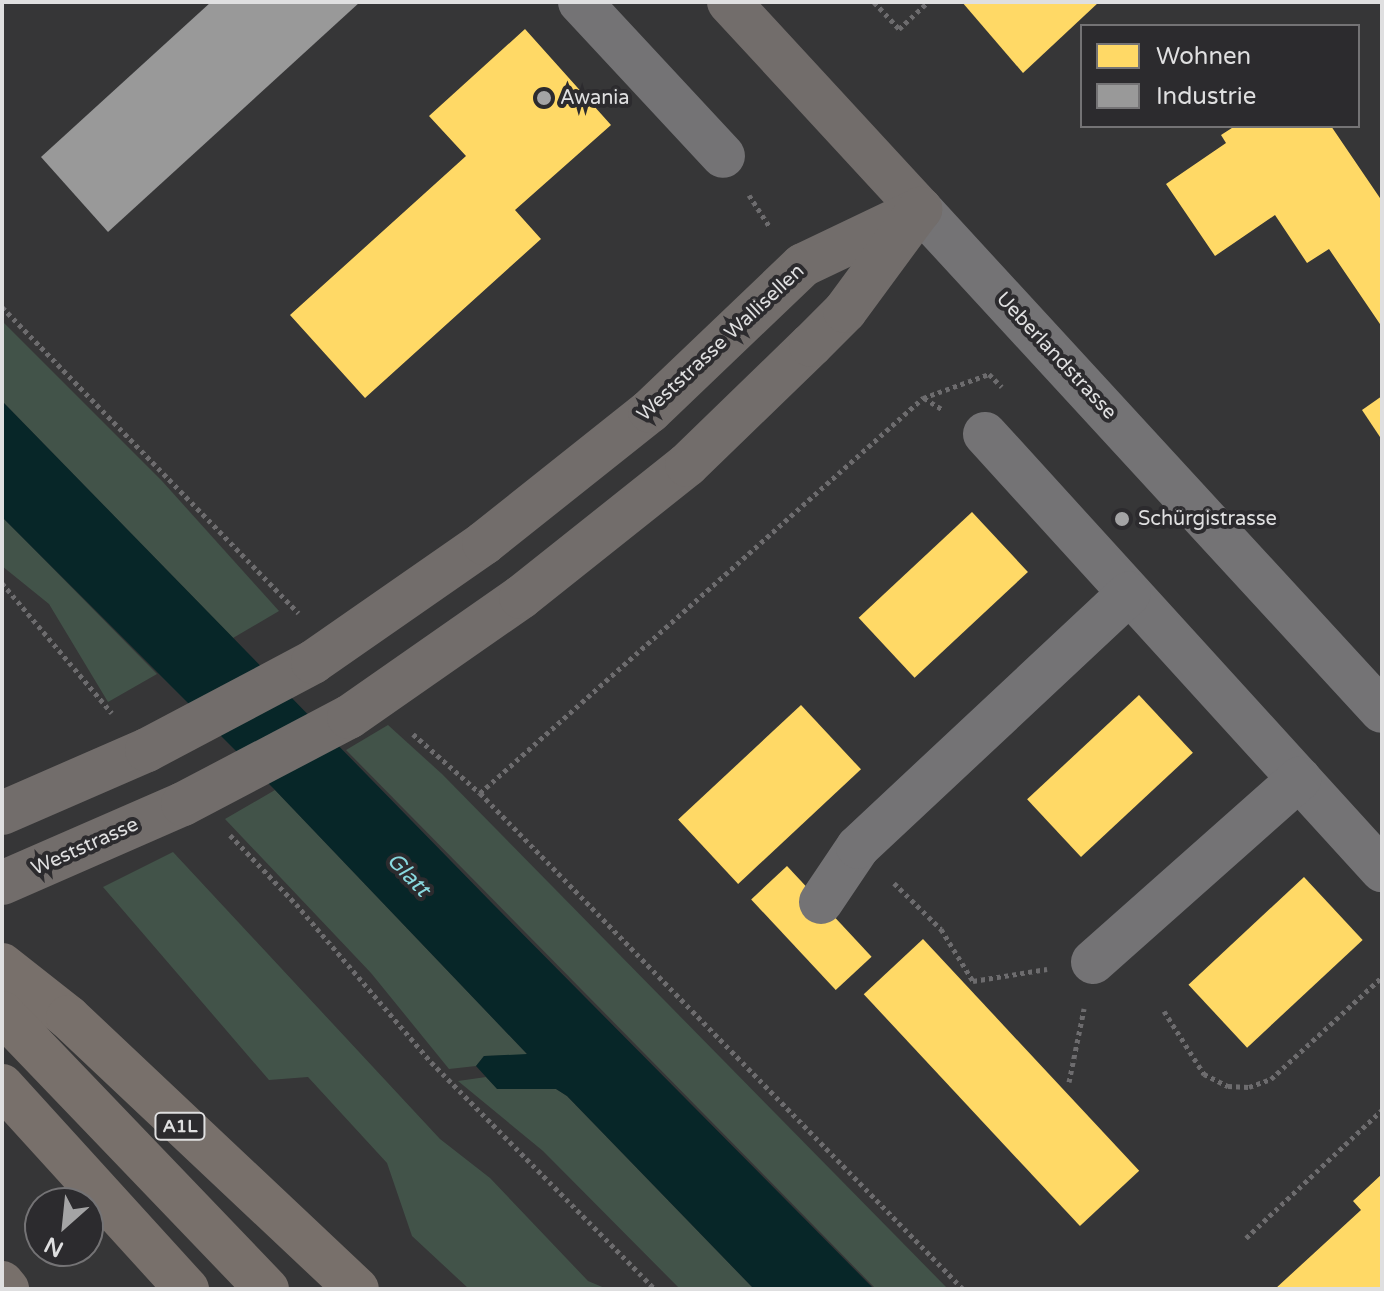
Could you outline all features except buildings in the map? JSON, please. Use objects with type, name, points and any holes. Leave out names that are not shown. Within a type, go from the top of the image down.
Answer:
[{"type":"highway","name":"A1L","points":[[2,965],[68,1017],[357,1289]]},
{"type":"highway","points":[[2,1013],[267,1289]]},
{"type":"highway","points":[[2,1086],[187,1289]]},
{"type":"highway","points":[[2,1283],[7,1289]]},
{"type":"main road","name":"Ueberlandstrasse","points":[[729,2],[920,209]]},
{"type":"main road","name":"Weststrasse Wallisellen","points":[[2,813],[118,762],[313,662],[484,543],[650,411],[803,265],[920,209]]},
{"type":"main road","name":"Weststrasse","points":[[2,883],[167,811],[349,717],[521,597],[687,465],[845,311],[920,209]]},
{"type":"street","points":[[580,2],[723,156]]},
{"type":"street","name":"Ueberlandstrasse","points":[[920,209],[1382,711]]},
{"type":"street","points":[[985,434],[1382,870]]},
{"type":"street","points":[[821,902],[858,847],[1129,593]]},
{"type":"street","points":[[1093,962],[1299,779]]},
{"type":"path","points":[[874,2],[899,29],[928,2]]},
{"type":"path","points":[[2,307],[303,618]]},
{"type":"path","points":[[480,793],[923,398],[989,374]]},
{"type":"path","points":[[2,583],[32,613],[72,673],[115,717]]},
{"type":"path","points":[[411,732],[480,793],[963,1289]]},
{"type":"path","points":[[222,827],[296,904],[431,1062],[655,1289]]},
{"type":"path","points":[[858,847],[941,929],[973,981],[1093,962],[1069,1082]]},
{"type":"path","points":[[1164,1011],[1204,1074],[1228,1086],[1249,1087],[1271,1079],[1382,977]]},
{"type":"path","points":[[1246,1238],[1382,1110]]},
{"type":"green space","points":[[2,321],[162,481],[279,611],[233,638],[2,401]]},
{"type":"green space","points":[[2,517],[157,674],[108,702],[49,604],[2,566]]},
{"type":"green space","points":[[388,725],[442,774],[948,1289],[876,1289],[346,750]]},
{"type":"green space","points":[[275,790],[528,1055],[484,1056],[476,1066],[449,1069],[371,973],[225,819]]},
{"type":"green space","points":[[173,852],[440,1139],[490,1178],[588,1281],[607,1289],[469,1289],[412,1236],[387,1163],[308,1077],[269,1080],[103,887]]},
{"type":"green space","points":[[486,1077],[498,1089],[556,1089],[567,1096],[754,1289],[680,1289],[543,1151],[458,1081]]},
{"type":"water","name":"Glatt","points":[[2,401],[874,1289],[754,1289],[567,1096],[556,1089],[497,1089],[476,1066],[484,1056],[527,1054],[275,790],[2,517]]},
{"type":"place","name":"Awania","points":[[544,98]]},
{"type":"place","name":"Schürgistrasse","points":[[1122,519]]}]
